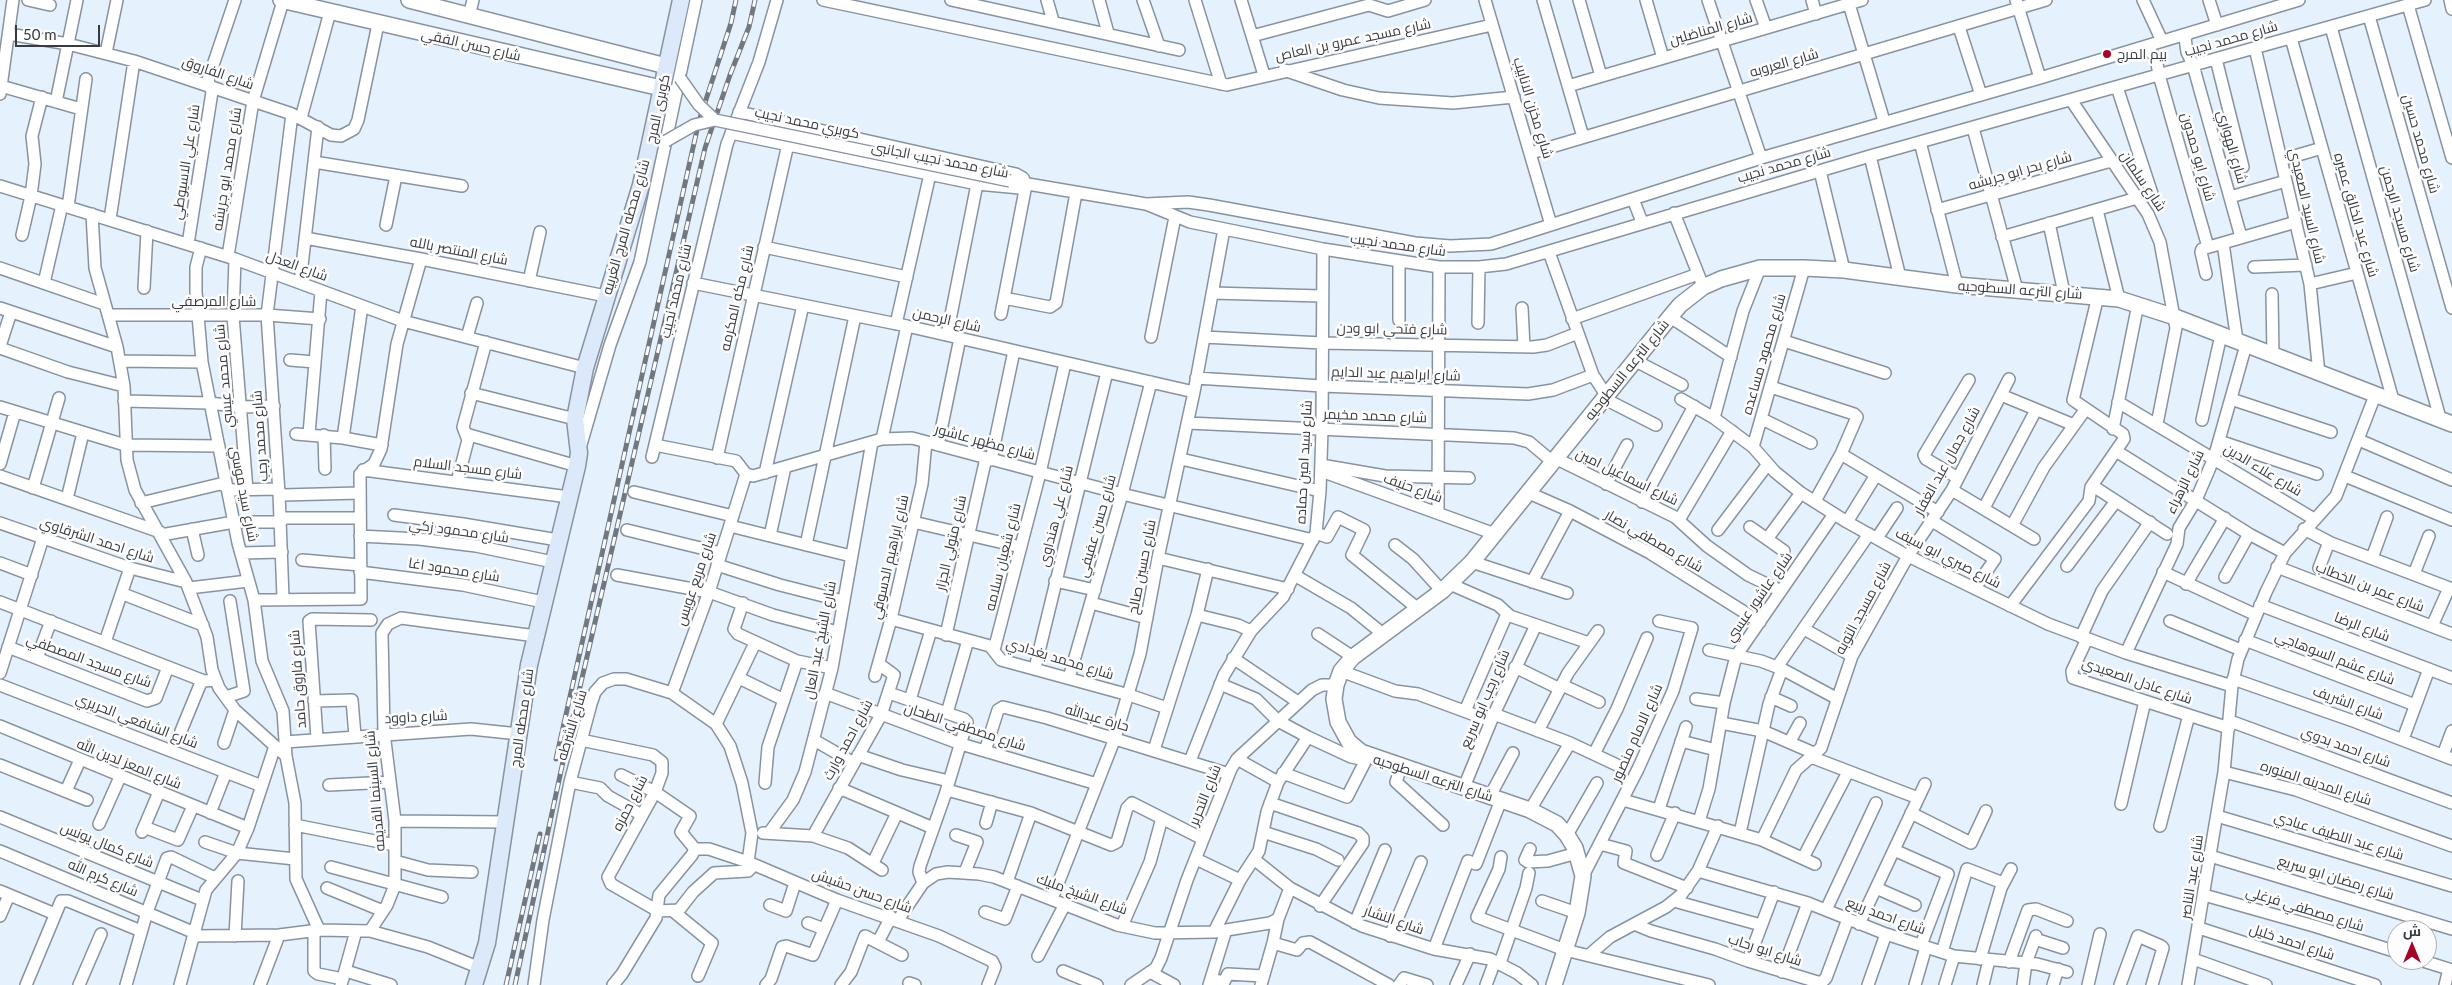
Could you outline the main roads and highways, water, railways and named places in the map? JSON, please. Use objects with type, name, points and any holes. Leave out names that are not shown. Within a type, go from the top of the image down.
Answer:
[{"type":"main road","name":"شارع محطه المرج الغربيه","points":[[578,460],[575,419],[585,368],[640,185],[681,0]]},
{"type":"main road","name":"شارع محطه المرج","points":[[474,985],[487,943],[526,681],[543,602],[578,460]]},
{"type":"railway","points":[[556,759],[699,121],[731,23],[736,0]]},
{"type":"railway","points":[[515,985],[567,743],[705,148],[749,27],[755,0]]},
{"type":"railway","points":[[506,985],[540,834]]},
{"type":"place","name":"بيم المرج","points":[[2107,54]]}]
